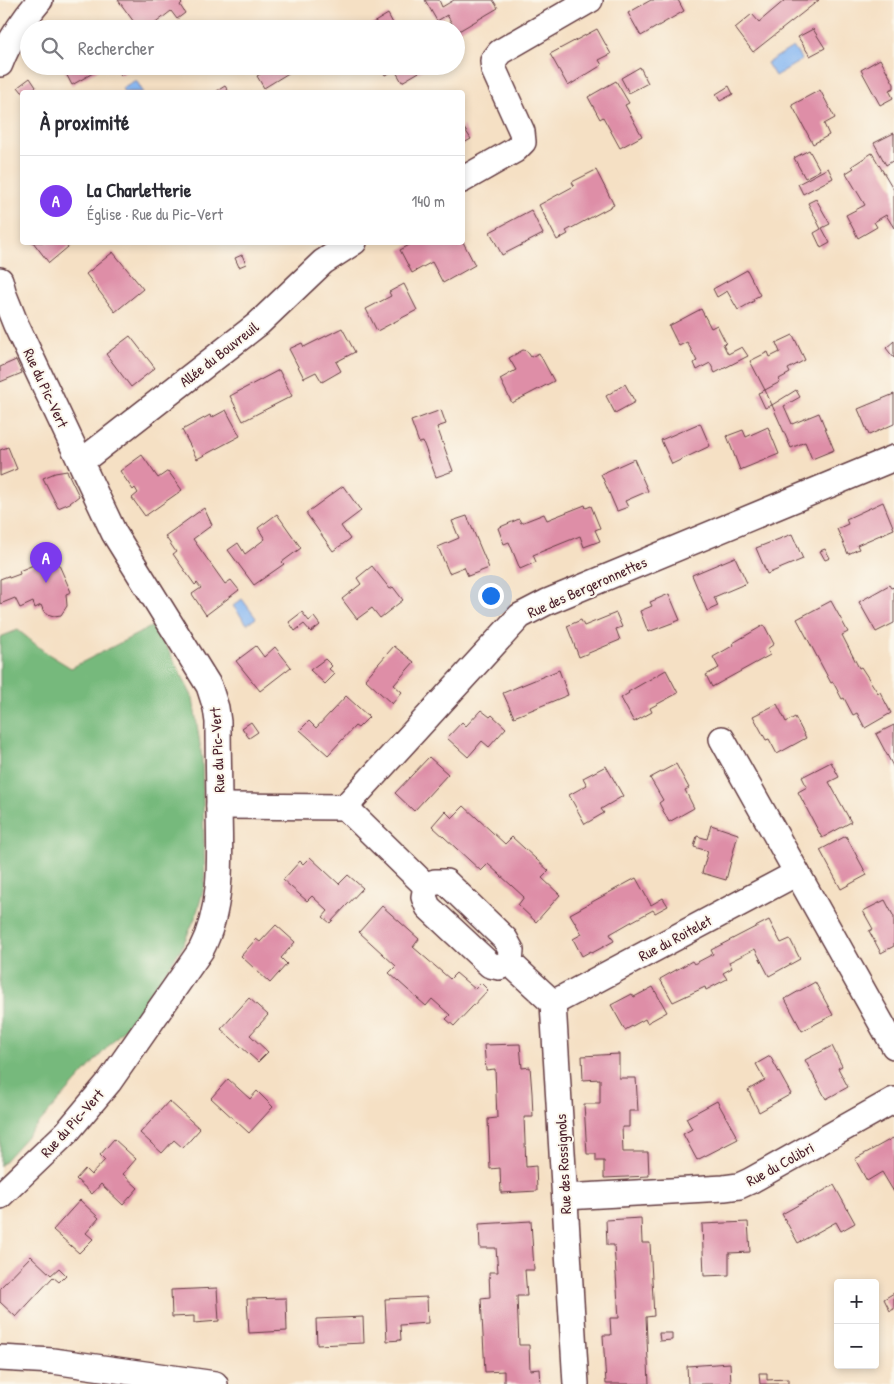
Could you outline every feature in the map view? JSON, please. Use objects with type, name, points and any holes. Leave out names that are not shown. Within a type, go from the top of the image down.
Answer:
[{"type":"street","points":[[25,20],[40,0]]},
{"type":"street","points":[[465,178],[515,150],[523,142],[522,132],[494,70],[493,61],[500,52],[590,0]]},
{"type":"street","points":[[0,64],[20,28]]},
{"type":"street","name":"Allée du Bouvreuil","points":[[80,462],[258,324],[323,262],[349,245]]},
{"type":"street","name":"Rue du Pic-Vert","points":[[0,280],[16,325],[114,533],[213,696],[218,722],[220,850],[216,907],[208,936],[201,950],[108,1082],[68,1132],[0,1196]]},
{"type":"street","name":"Rue des Bergeronnettes","points":[[345,807],[520,616],[547,602],[894,458]]},
{"type":"street","points":[[722,739],[894,1046]]},
{"type":"street","points":[[219,806],[345,807],[426,886],[436,882],[446,882],[505,939],[511,950],[510,964],[554,1003]]},
{"type":"street","name":"Rue du Roitelet","points":[[554,1003],[797,874]]},
{"type":"street","name":"Rue des Rossignols","points":[[554,1003],[576,1384]]},
{"type":"street","name":"Rue du Colibri","points":[[565,1197],[739,1186],[894,1100]]},
{"type":"street","points":[[0,1358],[52,1360],[215,1384]]},
{"type":"green space","points":[[153,626],[169,651],[193,698],[202,758],[205,884],[196,916],[182,947],[141,1010],[0,1166],[0,637],[18,630],[45,652],[71,668]]},
{"type":"water","points":[[793,47],[802,60],[775,76],[767,63]]},
{"type":"water","points":[[136,80],[142,90],[123,90],[122,88]]},
{"type":"water","points":[[242,599],[256,618],[247,624],[233,606]]},
{"type":"building","points":[[118,0],[179,0],[185,13],[177,19],[171,11],[160,20],[132,20]]},
{"type":"building","points":[[425,0],[439,0],[442,7],[454,0],[493,0],[498,8],[465,27],[465,20],[450,20],[447,15],[436,20]]},
{"type":"building","points":[[651,0],[678,0],[684,11],[641,36],[628,13]]},
{"type":"building","points":[[785,0],[819,0],[753,52],[735,28],[752,14],[759,22]]},
{"type":"building","points":[[388,14],[391,20],[378,20]]},
{"type":"building","points":[[597,29],[611,54],[599,60],[602,65],[568,86],[550,54]]},
{"type":"building","points":[[813,29],[825,48],[810,56],[798,37]]},
{"type":"building","points":[[880,59],[894,84],[894,88],[889,90],[893,98],[880,105],[861,70]]},
{"type":"building","points":[[640,67],[648,83],[629,93],[621,78]]},
{"type":"building","points":[[67,75],[89,75],[72,85]]},
{"type":"building","points":[[259,75],[285,75],[264,88],[257,76]]},
{"type":"building","points":[[398,75],[414,75],[402,82]]},
{"type":"building","points":[[30,78],[36,87],[32,90],[20,90],[18,87]]},
{"type":"building","points":[[616,81],[629,103],[625,105],[642,136],[620,148],[603,117],[600,119],[588,97]]},
{"type":"building","points":[[225,86],[228,90],[219,90]]},
{"type":"building","points":[[729,86],[733,94],[720,101],[716,94]]},
{"type":"building","points":[[820,90],[835,118],[824,124],[829,135],[813,144],[792,105]]},
{"type":"building","points":[[465,130],[471,139],[465,142]]},
{"type":"building","points":[[894,133],[894,160],[886,165],[874,143]]},
{"type":"building","points":[[809,150],[820,170],[805,178],[794,158]]},
{"type":"building","points":[[872,153],[894,190],[894,228],[886,215],[874,222],[877,227],[858,238],[846,215],[865,205],[846,173],[854,168],[852,166]]},
{"type":"building","points":[[828,168],[833,178],[803,194],[798,184]]},
{"type":"building","points":[[596,170],[614,205],[566,231],[568,234],[557,240],[539,205],[574,186],[572,182]]},
{"type":"building","points":[[816,199],[830,224],[822,228],[830,243],[821,248],[814,233],[821,229],[808,203]]},
{"type":"building","points":[[531,210],[543,234],[502,255],[490,232]]},
{"type":"building","points":[[35,245],[70,245],[49,263]]},
{"type":"building","points":[[409,245],[465,245],[475,265],[443,283],[432,262],[412,273],[400,250]]},
{"type":"building","points":[[113,252],[143,289],[115,312],[86,274]]},
{"type":"building","points":[[242,255],[246,264],[239,267],[235,258]]},
{"type":"building","points":[[747,270],[760,295],[753,299],[754,301],[738,310],[727,291],[717,297],[713,289]]},
{"type":"building","points":[[404,284],[417,310],[377,331],[366,309],[391,296],[389,292]]},
{"type":"building","points":[[701,309],[711,328],[717,325],[726,343],[723,344],[728,354],[742,347],[748,356],[715,373],[710,363],[697,370],[694,363],[697,361],[687,342],[679,346],[669,326]]},
{"type":"building","points":[[342,328],[355,352],[336,362],[341,371],[322,382],[316,372],[304,378],[289,349],[302,343],[304,347]]},
{"type":"building","points":[[793,335],[805,360],[788,369],[790,373],[779,379],[780,382],[765,390],[750,361],[768,352],[770,357],[780,352],[776,343]]},
{"type":"building","points":[[130,336],[155,368],[131,387],[106,354]]},
{"type":"building","points":[[894,341],[894,358],[886,348]]},
{"type":"building","points":[[523,350],[527,351],[531,357],[539,353],[554,381],[512,403],[500,379],[516,370],[509,358]]},
{"type":"building","points":[[16,360],[22,373],[0,382],[0,367]]},
{"type":"building","points":[[279,370],[292,396],[243,421],[230,396]]},
{"type":"building","points":[[625,384],[635,402],[615,413],[606,396]]},
{"type":"building","points":[[765,390],[772,405],[765,408],[758,393]]},
{"type":"building","points":[[796,390],[800,397],[784,406],[792,424],[819,413],[834,450],[812,459],[805,442],[791,448],[772,405]]},
{"type":"building","points":[[894,394],[894,424],[869,435],[858,409]]},
{"type":"building","points":[[226,410],[240,436],[197,459],[182,430],[210,415],[211,418]]},
{"type":"building","points":[[441,410],[446,424],[437,427],[453,471],[436,477],[423,442],[419,443],[411,421]]},
{"type":"building","points":[[700,423],[710,446],[672,464],[661,440]]},
{"type":"building","points":[[768,427],[779,454],[740,470],[727,436],[743,430],[746,437]]},
{"type":"building","points":[[8,447],[17,469],[0,476],[0,450]]},
{"type":"building","points":[[142,455],[158,478],[168,471],[182,490],[145,516],[132,498],[138,493],[135,488],[133,490],[120,471]]},
{"type":"building","points":[[634,459],[648,491],[625,501],[628,507],[617,511],[601,474]]},
{"type":"building","points":[[67,471],[79,496],[70,503],[58,508],[43,478]]},
{"type":"building","points":[[343,486],[361,511],[341,526],[350,539],[333,551],[306,513]]},
{"type":"building","points":[[883,502],[894,529],[857,545],[859,549],[848,554],[837,529],[848,524],[846,519]]},
{"type":"building","points":[[585,505],[586,508],[591,506],[600,528],[595,530],[600,541],[584,547],[580,536],[533,555],[536,562],[520,569],[509,542],[504,544],[498,528],[519,519],[521,523],[544,514],[547,520]]},
{"type":"building","points":[[204,508],[212,525],[193,539],[225,584],[231,580],[239,590],[206,615],[192,594],[201,588],[197,583],[195,585],[173,554],[176,552],[165,536]]},
{"type":"building","points":[[277,514],[301,548],[282,562],[284,564],[254,585],[228,550],[238,543],[245,554],[265,539],[258,528]]},
{"type":"building","points":[[467,516],[489,568],[468,576],[464,567],[449,573],[438,547],[459,538],[452,521]]},
{"type":"building","points":[[792,534],[803,559],[767,574],[756,548]]},
{"type":"building","points":[[825,549],[830,558],[825,560],[820,551]]},
{"type":"building","points":[[55,556],[71,592],[66,594],[67,606],[61,615],[47,614],[41,605],[35,608],[33,602],[20,608],[15,598],[0,604],[0,579],[20,574],[19,571]]},
{"type":"building","points":[[735,557],[747,583],[714,597],[718,606],[707,611],[692,575]]},
{"type":"building","points":[[372,566],[390,589],[393,587],[403,600],[380,618],[372,608],[357,619],[342,599],[361,584],[357,578]]},
{"type":"building","points":[[889,585],[891,588],[894,587],[894,623],[876,632],[859,602]]},
{"type":"building","points":[[669,594],[680,620],[648,632],[640,611],[652,606],[650,602]]},
{"type":"building","points":[[831,601],[848,632],[842,635],[859,668],[861,667],[878,693],[880,692],[891,713],[865,728],[857,713],[853,715],[833,682],[831,683],[797,619]]},
{"type":"building","points":[[302,612],[309,621],[314,617],[320,625],[311,632],[304,624],[295,631],[289,622]]},
{"type":"building","points":[[616,613],[622,627],[616,629],[620,640],[579,657],[567,626],[581,620],[584,626]]},
{"type":"building","points":[[764,625],[774,644],[767,649],[770,655],[712,687],[706,675],[719,668],[713,657]]},
{"type":"building","points":[[256,646],[264,657],[275,647],[291,667],[260,691],[236,661]]},
{"type":"building","points":[[394,646],[414,662],[394,685],[402,692],[392,704],[365,679]]},
{"type":"building","points":[[325,659],[332,666],[329,669],[335,674],[325,684],[310,670]]},
{"type":"building","points":[[559,670],[568,695],[514,717],[503,693]]},
{"type":"building","points":[[666,670],[678,693],[650,708],[652,712],[634,722],[621,698]]},
{"type":"building","points":[[346,696],[369,717],[358,728],[355,726],[328,755],[300,730],[309,721],[316,728]]},
{"type":"building","points":[[777,704],[786,722],[795,717],[806,738],[777,754],[769,739],[766,740],[753,716]]},
{"type":"building","points":[[481,710],[490,717],[492,715],[506,728],[489,747],[482,741],[468,757],[447,738],[462,722],[466,726]]},
{"type":"building","points":[[251,722],[258,732],[249,738],[242,728]]},
{"type":"building","points":[[894,725],[894,768],[876,734]]},
{"type":"building","points":[[429,757],[448,774],[414,811],[395,793]]},
{"type":"building","points":[[831,762],[839,777],[829,782],[851,822],[822,838],[798,792],[807,787],[802,777]]},
{"type":"building","points":[[676,764],[689,788],[685,790],[694,808],[669,822],[659,803],[663,800],[650,778]]},
{"type":"building","points":[[606,766],[623,796],[601,809],[604,813],[585,824],[569,795],[587,785],[583,778]]},
{"type":"building","points":[[464,806],[505,844],[512,837],[549,871],[542,878],[560,895],[536,922],[518,905],[524,897],[488,864],[481,871],[432,826],[445,811],[452,818]]},
{"type":"building","points":[[711,825],[738,834],[726,880],[702,873],[708,851],[694,847],[697,836],[707,839]]},
{"type":"building","points":[[846,836],[867,875],[841,889],[820,850]]},
{"type":"building","points":[[310,857],[339,884],[348,875],[363,888],[330,923],[323,917],[328,911],[312,896],[307,901],[283,880],[300,861],[303,864]]},
{"type":"building","points":[[636,878],[651,905],[663,898],[668,906],[655,913],[653,910],[610,934],[614,941],[592,953],[591,951],[582,956],[573,939],[582,934],[570,914]]},
{"type":"building","points":[[885,900],[894,917],[894,946],[881,953],[869,931],[873,929],[863,911]]},
{"type":"building","points":[[382,906],[419,939],[413,947],[450,979],[456,973],[475,989],[481,983],[488,990],[454,1026],[446,1019],[450,1015],[432,999],[426,1006],[389,973],[396,966],[359,932]]},
{"type":"building","points":[[769,920],[781,943],[790,939],[800,959],[769,976],[755,949],[729,962],[732,968],[723,973],[727,979],[706,990],[705,987],[673,1002],[660,979],[692,961],[694,964],[713,954],[711,950]]},
{"type":"building","points":[[276,925],[295,942],[281,958],[287,964],[270,983],[241,956],[256,939],[260,942]]},
{"type":"building","points":[[815,982],[833,1015],[802,1031],[785,999]]},
{"type":"building","points":[[653,987],[667,1012],[647,1023],[645,1019],[625,1030],[611,1005],[632,994],[634,997]]},
{"type":"building","points":[[249,998],[268,1015],[250,1035],[268,1052],[258,1062],[221,1029]]},
{"type":"building","points":[[520,1044],[522,1068],[530,1067],[532,1093],[533,1117],[524,1117],[526,1167],[536,1166],[537,1191],[501,1193],[500,1168],[490,1169],[488,1119],[497,1118],[495,1069],[486,1070],[484,1045]]},
{"type":"building","points":[[832,1046],[842,1066],[838,1068],[848,1087],[826,1099],[805,1060]]},
{"type":"building","points":[[619,1054],[619,1078],[636,1078],[638,1111],[629,1111],[629,1127],[622,1127],[623,1152],[648,1152],[649,1176],[604,1178],[604,1161],[596,1161],[596,1154],[587,1154],[584,1104],[600,1104],[600,1079],[583,1080],[582,1056]]},
{"type":"building","points":[[770,1056],[791,1094],[759,1112],[748,1090],[765,1080],[756,1064]]},
{"type":"building","points":[[228,1079],[250,1099],[257,1091],[273,1107],[249,1133],[211,1098]]},
{"type":"building","points":[[169,1101],[200,1129],[183,1148],[174,1140],[162,1153],[140,1133]]},
{"type":"building","points":[[717,1101],[738,1139],[697,1160],[683,1134],[692,1129],[686,1118]]},
{"type":"building","points":[[893,1138],[894,1192],[882,1172],[867,1181],[855,1159]]},
{"type":"building","points":[[114,1139],[136,1159],[123,1174],[138,1188],[123,1205],[101,1184],[92,1194],[76,1179],[85,1169],[91,1175],[105,1160],[100,1155]]},
{"type":"building","points":[[834,1185],[855,1223],[841,1231],[836,1222],[798,1243],[782,1214]]},
{"type":"building","points":[[80,1200],[99,1218],[86,1233],[93,1239],[79,1253],[53,1230]]},
{"type":"building","points":[[641,1218],[642,1243],[650,1243],[654,1316],[646,1317],[649,1384],[606,1384],[603,1335],[611,1335],[610,1318],[619,1318],[614,1245],[607,1245],[606,1220]]},
{"type":"building","points":[[531,1221],[534,1270],[525,1270],[527,1296],[517,1296],[519,1345],[529,1345],[530,1370],[540,1369],[541,1384],[504,1384],[504,1371],[485,1372],[481,1298],[490,1297],[489,1272],[498,1272],[496,1248],[480,1248],[479,1224]]},
{"type":"building","points":[[748,1222],[750,1252],[729,1253],[729,1275],[704,1276],[702,1224]]},
{"type":"building","points":[[31,1256],[51,1275],[59,1268],[66,1275],[59,1282],[53,1277],[16,1317],[0,1302],[0,1288]]},
{"type":"building","points":[[217,1288],[219,1321],[194,1323],[194,1316],[172,1317],[171,1290]]},
{"type":"building","points":[[894,1293],[894,1309],[890,1311],[884,1299]]},
{"type":"building","points":[[427,1297],[428,1323],[400,1325],[401,1340],[387,1341],[385,1299]]},
{"type":"building","points":[[286,1298],[287,1331],[249,1333],[247,1299]]},
{"type":"building","points":[[363,1317],[364,1343],[317,1345],[316,1319]]},
{"type":"building","points":[[659,1333],[672,1333],[672,1340],[660,1341]]},
{"type":"building","points":[[730,1363],[731,1384],[688,1384],[687,1366]]},
{"type":"building","points":[[759,1373],[767,1373],[767,1380],[788,1379],[788,1384],[760,1384]]},
{"type":"place","name":"La Charletterie","points":[[46,583]]}]
